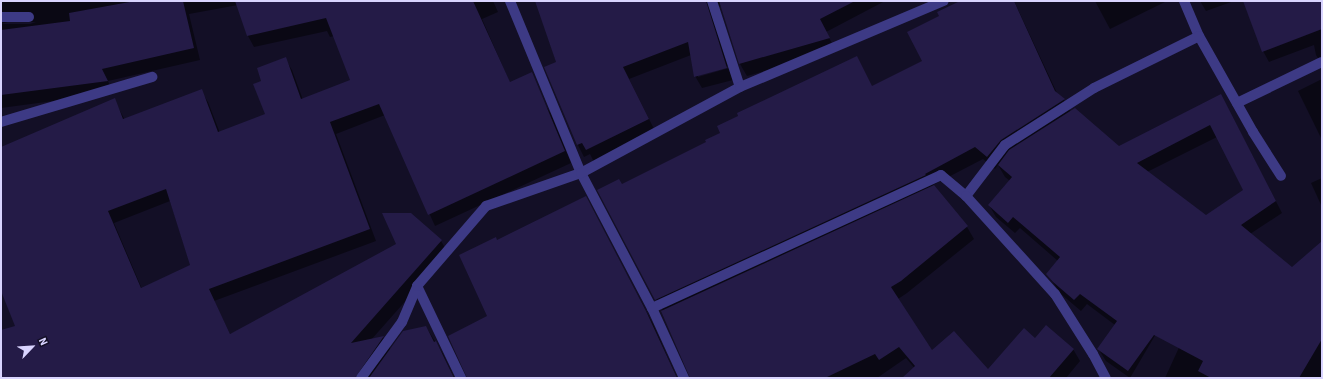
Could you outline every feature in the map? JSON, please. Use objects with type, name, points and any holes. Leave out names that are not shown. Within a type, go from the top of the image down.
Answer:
[{"type":"street","points":[[510,1],[581,173],[652,308],[684,378]]},
{"type":"street","points":[[712,1],[740,87]]},
{"type":"street","points":[[361,378],[402,322],[417,286],[486,206],[581,173],[740,87],[944,1]]},
{"type":"street","points":[[1184,1],[1199,36],[1281,176]]},
{"type":"street","points":[[1,17],[29,17]]},
{"type":"street","points":[[966,196],[1005,145],[1094,88],[1199,36]]},
{"type":"street","points":[[1238,103],[1322,62]]},
{"type":"street","points":[[1,122],[152,77]]},
{"type":"street","points":[[652,308],[941,174],[966,196],[1055,294],[1093,354],[1106,378]]},
{"type":"street","points":[[417,286],[461,378]]},
{"type":"building","points":[[135,1],[183,1],[194,48],[102,69],[108,81],[1,95],[1,30],[70,21],[69,13]]},
{"type":"building","points":[[235,1],[473,1],[510,82],[532,72],[565,151],[428,215],[379,104],[330,122],[370,229],[209,289],[230,334],[396,244],[382,213],[411,213],[442,240],[351,343],[384,336],[355,378],[1,378],[1,330],[15,326],[1,291],[1,147],[115,98],[123,119],[202,89],[218,132],[265,114],[253,84],[261,81],[257,68],[286,57],[301,99],[350,80],[326,18],[247,36]],"holes":[[[166,189],[190,265],[141,288],[108,211]]]},
{"type":"building","points":[[535,1],[706,1],[727,68],[694,77],[688,42],[623,67],[649,119],[586,150],[582,143],[577,145],[544,67],[556,62]]},
{"type":"building","points":[[719,1],[855,1],[820,19],[830,38],[739,64]]},
{"type":"building","points":[[960,1],[1014,1],[1055,91],[1065,99],[1001,140],[987,157],[975,147],[925,174],[926,175],[655,300],[597,190],[619,179],[622,184],[706,142],[705,140],[720,133],[717,126],[738,116],[737,113],[857,56],[872,86],[922,61],[907,32],[939,16],[937,12]]},
{"type":"building","points":[[1243,1],[1322,1],[1322,29],[1262,52]]},
{"type":"building","points":[[1221,94],[1276,201],[1241,225],[1292,267],[1322,241],[1322,339],[1299,378],[1211,378],[1198,371],[1203,361],[1154,335],[1128,371],[1097,349],[1117,321],[1080,294],[1074,300],[1053,282],[1046,274],[1060,257],[1013,217],[1008,223],[988,205],[1012,177],[998,165],[1009,150],[1075,108],[1119,146]],"holes":[[[1210,125],[1243,190],[1206,215],[1137,163]]]},
{"type":"building","points":[[934,185],[968,226],[901,281],[891,287],[932,350],[954,331],[988,369],[1024,328],[1035,338],[1046,325],[1074,349],[1049,378],[902,378],[915,366],[899,347],[879,360],[875,354],[825,378],[690,378],[661,311]]},
{"type":"building","points":[[586,196],[646,311],[677,378],[467,378],[448,336],[487,316],[459,255],[496,237],[497,240]]},
{"type":"building","points":[[426,326],[434,342],[436,341],[454,378],[369,378],[403,331]]}]
